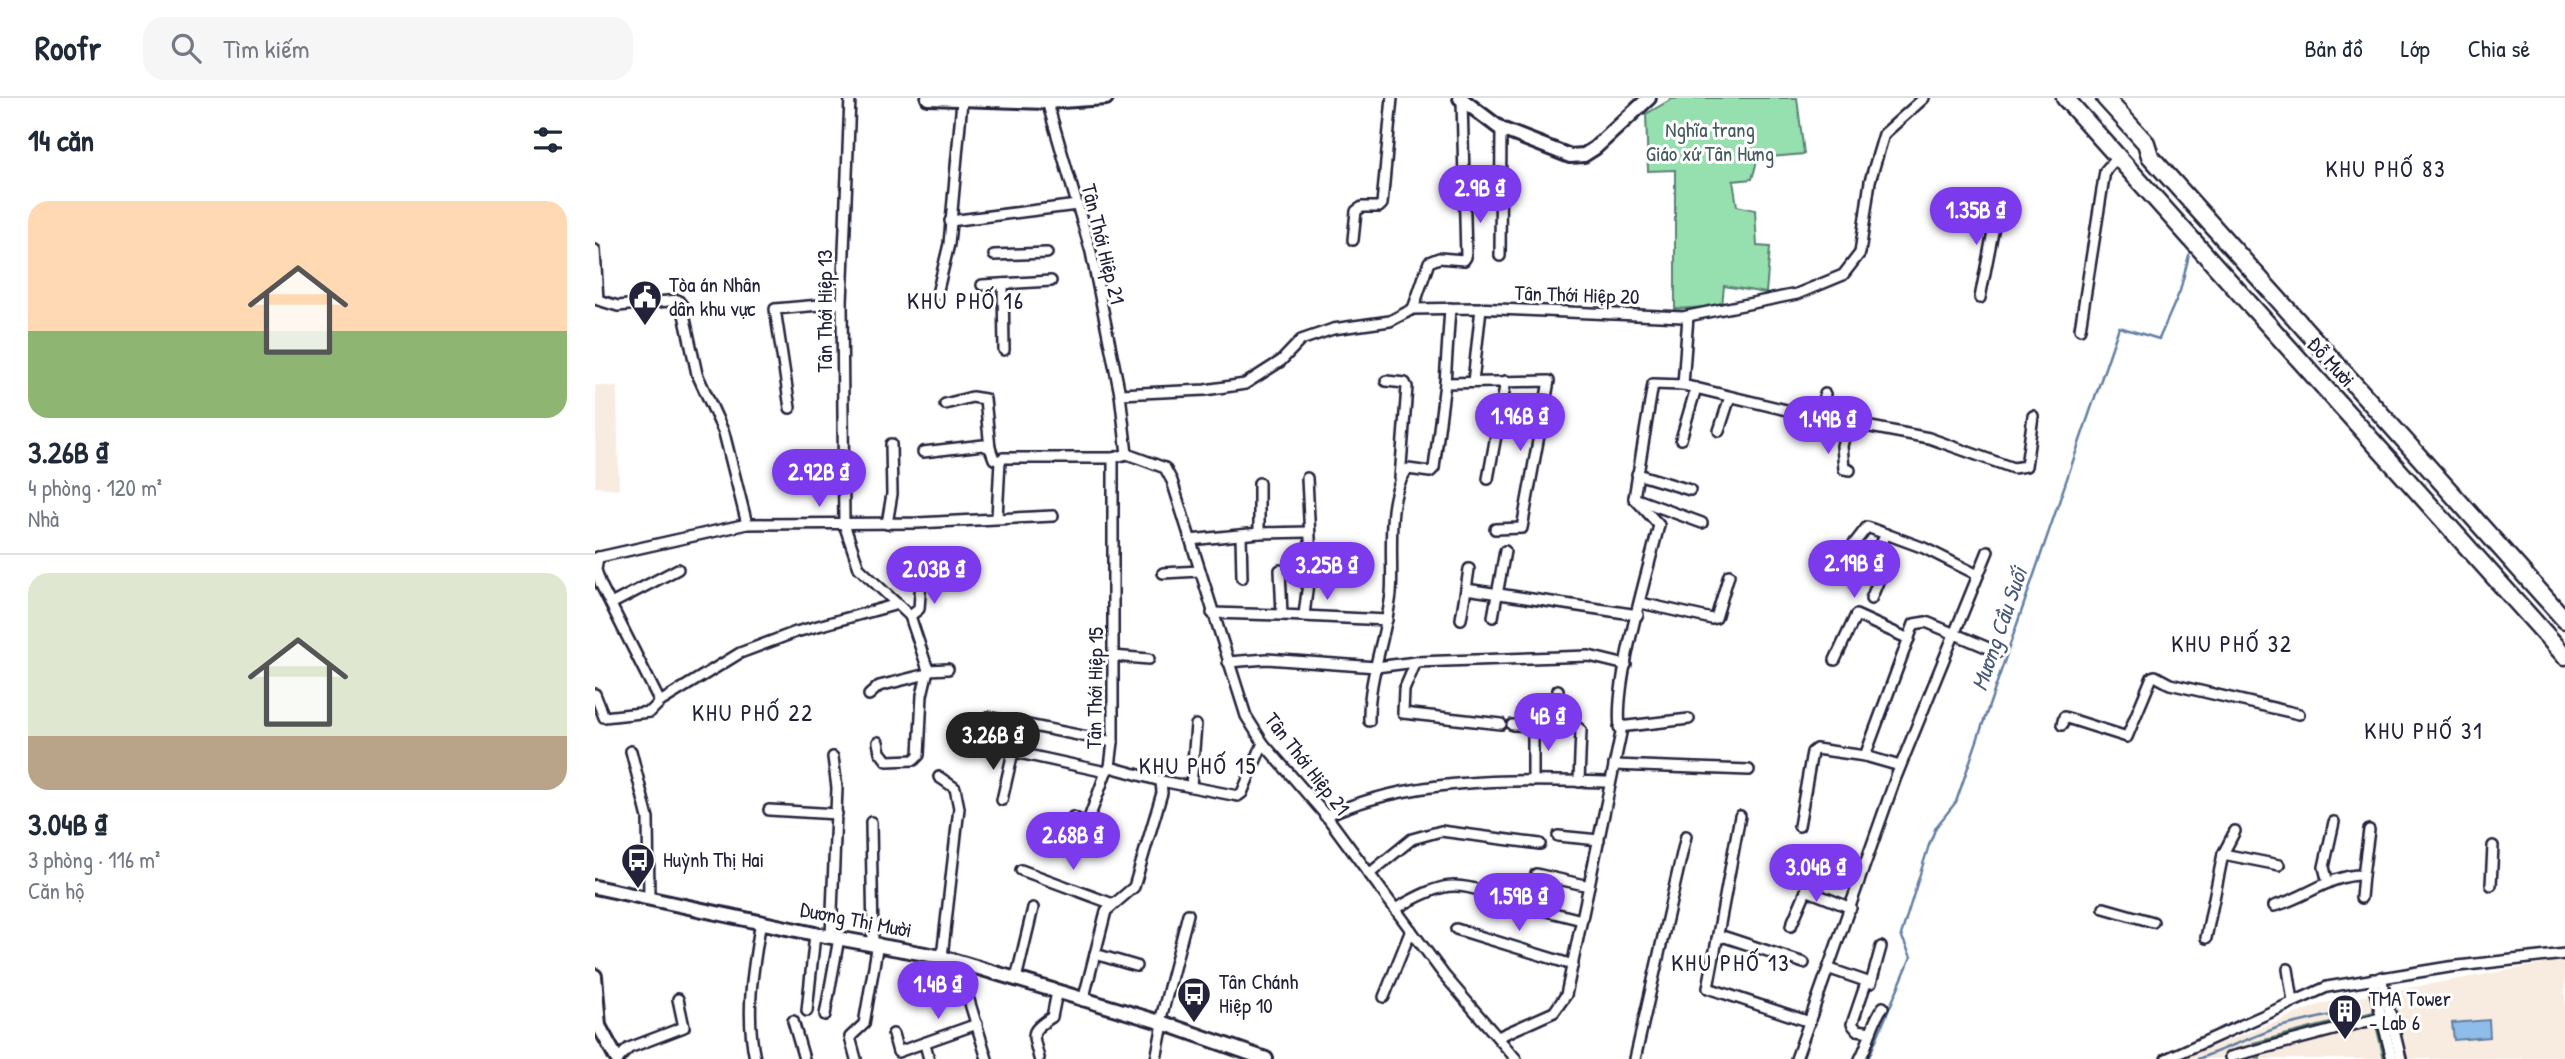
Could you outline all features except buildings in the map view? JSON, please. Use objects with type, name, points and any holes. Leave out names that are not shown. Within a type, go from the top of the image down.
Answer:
[{"type":"highway","name":"Đỗ Mười","points":[[2065,98],[2565,656]]},
{"type":"highway","name":"Đỗ Mười","points":[[2072,98],[2125,157],[2138,164],[2565,640]]},
{"type":"highway","name":"Đỗ Mười","points":[[2105,98],[2146,143],[2150,156],[2565,606]]},
{"type":"highway","name":"Đỗ Mười","points":[[2111,98],[2565,620]]},
{"type":"street","name":"Tân Thới Hiệp 13","points":[[850,98],[842,303],[844,524],[859,568],[910,616]]},
{"type":"street","points":[[928,98],[961,101],[1106,98]]},
{"type":"street","points":[[1353,240],[1356,211],[1362,207],[1379,207],[1382,204],[1392,98]]},
{"type":"street","points":[[1461,99],[1501,129],[1570,156],[1584,155],[1650,98]]},
{"type":"street","name":"Tân Thới Hiệp 20","points":[[1120,394],[1205,390],[1245,384],[1281,361],[1301,340],[1333,330],[1390,320],[1413,309],[1481,308],[1688,316],[1797,294],[1843,275],[1860,253],[1870,181],[1884,134],[1924,98]]},
{"type":"street","points":[[1413,309],[1429,262],[1439,258],[1464,260],[1467,257],[1461,99]]},
{"type":"street","name":"Tân Thới Hiệp 21","points":[[1046,100],[1091,252],[1120,394],[1127,454],[1165,468],[1173,481],[1246,716],[1263,743],[1325,816],[1411,930],[1516,1059]]},
{"type":"street","points":[[937,293],[949,244],[961,101]]},
{"type":"street","points":[[1500,256],[1501,129]]},
{"type":"street","points":[[2080,329],[2105,171],[2117,156]]},
{"type":"street","points":[[1980,298],[1999,201]]},
{"type":"street","points":[[950,221],[1077,205]]},
{"type":"street","points":[[595,250],[599,300],[618,306],[678,300],[682,305],[697,374],[724,433],[747,524]]},
{"type":"street","points":[[994,255],[1047,253]]},
{"type":"street","points":[[982,285],[1051,281]]},
{"type":"street","points":[[1003,284],[1004,350]]},
{"type":"street","points":[[790,408],[775,309],[842,303]]},
{"type":"street","points":[[1399,479],[1408,469],[1430,472],[1434,468],[1445,383],[1450,308]]},
{"type":"street","points":[[1473,382],[1481,308]]},
{"type":"street","points":[[1683,385],[1688,316]]},
{"type":"street","points":[[1369,721],[1369,702],[1391,593],[1391,533],[1407,387],[1405,383],[1386,381]]},
{"type":"street","points":[[1488,479],[1506,381]]},
{"type":"street","points":[[1445,383],[1549,381],[1522,528],[1495,529]]},
{"type":"street","points":[[1498,1037],[1562,1006],[1573,965],[1611,782],[1626,665],[1659,525],[1634,498],[1653,384],[1683,385],[1817,417],[1929,438],[2013,468],[2026,466],[2033,416]]},
{"type":"street","points":[[1681,439],[1696,388]]},
{"type":"street","points":[[1817,417],[1825,394]]},
{"type":"street","points":[[945,404],[972,397],[985,399],[990,448],[994,459],[1000,461]]},
{"type":"street","points":[[1719,430],[1730,397]]},
{"type":"street","points":[[1848,423],[1842,446],[1844,468],[1850,470]]},
{"type":"street","points":[[887,524],[892,494],[891,444]]},
{"type":"street","points":[[923,452],[983,445],[990,448]]},
{"type":"street","points":[[1000,461],[1003,458],[1113,458],[1127,454]]},
{"type":"street","name":"Tân Thới Hiệp 15","points":[[1113,458],[1113,742],[1108,769],[1238,796],[1243,793],[1263,743]]},
{"type":"street","points":[[997,518],[1000,461]]},
{"type":"street","points":[[1637,474],[1690,490]]},
{"type":"street","points":[[1304,615],[1311,559],[1307,478]]},
{"type":"street","points":[[1259,483],[1259,533]]},
{"type":"street","points":[[1634,498],[1702,523]]},
{"type":"street","points":[[660,702],[596,570],[597,557],[747,524],[887,524],[1053,516]]},
{"type":"street","points":[[1836,567],[1867,527],[1924,548],[1978,575]]},
{"type":"street","points":[[1191,540],[1259,533],[1309,532]]},
{"type":"street","points":[[1871,598],[1884,567],[1877,552],[1886,534]]},
{"type":"street","points":[[1241,535],[1242,578]]},
{"type":"street","points":[[1493,617],[1505,551]]},
{"type":"street","points":[[1796,1059],[1901,766],[1988,551]]},
{"type":"street","points":[[611,604],[678,569]]},
{"type":"street","points":[[1461,619],[1469,569]]},
{"type":"street","points":[[1280,570],[1282,615]]},
{"type":"street","points":[[1163,573],[1200,571]]},
{"type":"street","points":[[1641,603],[1716,618],[1728,575]]},
{"type":"street","points":[[878,742],[887,761],[914,760],[919,755],[922,695],[927,672],[910,616],[919,609],[921,580]]},
{"type":"street","points":[[1466,589],[1638,615]]},
{"type":"street","points":[[595,694],[604,717],[650,712],[660,702],[740,653],[796,632],[898,604]]},
{"type":"street","points":[[1212,613],[1387,620]]},
{"type":"street","points":[[1835,660],[1856,615],[1909,639]]},
{"type":"street","points":[[1865,756],[1914,624],[1920,622],[1954,633],[1998,652]]},
{"type":"street","points":[[1113,656],[1149,659]]},
{"type":"street","points":[[1228,662],[1280,659],[1376,667],[1416,662],[1589,656],[1626,665]]},
{"type":"street","points":[[1416,662],[1404,690],[1403,713],[1506,724],[1577,727],[1581,730],[1579,782]]},
{"type":"street","points":[[869,695],[879,685],[948,669]]},
{"type":"street","points":[[2062,725],[2064,717],[2127,737],[2155,676],[2170,684],[2299,714]]},
{"type":"street","points":[[1556,726],[1558,690]]},
{"type":"street","points":[[988,717],[1113,742]]},
{"type":"street","points":[[1619,727],[1689,719]]},
{"type":"street","points":[[1191,786],[1196,725]]},
{"type":"street","points":[[1533,726],[1533,781]]},
{"type":"street","points":[[987,747],[1108,769],[1087,824],[1073,817]]},
{"type":"street","points":[[1799,826],[1812,752],[1816,748],[1865,756],[1901,766]]},
{"type":"street","points":[[631,751],[647,818],[649,898]]},
{"type":"street","points":[[1002,800],[1013,752]]},
{"type":"street","points":[[825,1015],[835,937],[837,814],[833,757]]},
{"type":"street","points":[[1614,765],[1749,770]]},
{"type":"street","points":[[939,777],[955,788],[959,808],[942,957]]},
{"type":"street","points":[[1083,1000],[1106,911],[1134,887],[1162,793],[1161,781]]},
{"type":"street","points":[[1325,816],[1356,802],[1406,789],[1533,781],[1611,782]]},
{"type":"street","points":[[769,810],[837,814]]},
{"type":"street","points":[[1740,816],[1723,891],[1725,907],[1717,939],[1710,990],[1810,1022]]},
{"type":"street","points":[[856,1059],[850,1037],[864,1024],[875,942],[871,822]]},
{"type":"street","points":[[2328,883],[2324,867],[2334,822]]},
{"type":"street","points":[[2361,898],[2369,830]]},
{"type":"street","points":[[1369,874],[1412,839],[1441,831],[1541,844]]},
{"type":"street","points":[[2206,938],[2224,854],[2235,831]]},
{"type":"street","points":[[1558,836],[1599,840]]},
{"type":"street","points":[[1635,1059],[1686,836]]},
{"type":"street","points":[[2491,885],[2493,846]]},
{"type":"street","points":[[2224,854],[2279,865]]},
{"type":"street","points":[[1021,870],[1113,904]]},
{"type":"street","points":[[1791,926],[1815,870]]},
{"type":"street","points":[[1535,874],[1589,886]]},
{"type":"street","points":[[2274,906],[2295,901],[2328,883],[2363,875]]},
{"type":"street","points":[[1397,908],[1444,884],[1460,885],[1515,900]]},
{"type":"street","name":"Dương Thị Mười","points":[[595,887],[942,957],[1162,1023],[1258,1058]]},
{"type":"street","points":[[1806,890],[1851,908]]},
{"type":"street","points":[[1530,906],[1582,920]]},
{"type":"street","points":[[1016,979],[1033,908]]},
{"type":"street","points":[[2104,908],[2153,922]]},
{"type":"street","points":[[1156,1059],[1188,914]]},
{"type":"street","points":[[755,1059],[749,1030],[750,997],[761,921]]},
{"type":"street","points":[[1456,929],[1573,965]]},
{"type":"street","points":[[1384,998],[1411,930]]},
{"type":"street","points":[[807,1011],[815,933]]},
{"type":"street","points":[[1717,939],[1725,937],[1804,963]]},
{"type":"street","points":[[1830,969],[1866,984],[1871,983],[1881,947]]},
{"type":"street","points":[[1095,954],[1136,966]]},
{"type":"street","points":[[2166,1059],[2327,987],[2565,954]]},
{"type":"street","points":[[957,961],[987,1059]]},
{"type":"street","points":[[2288,969],[2293,1001]]},
{"type":"street","points":[[595,976],[599,1026],[618,1059],[629,1048],[684,1027],[678,999]]},
{"type":"street","points":[[2377,978],[2392,1059]]},
{"type":"street","points":[[1866,984],[1852,1024],[1857,1030],[1871,1032]]},
{"type":"street","points":[[1039,1058],[1033,1033],[1035,1027],[1052,1017],[1057,992]]},
{"type":"street","points":[[1860,1059],[1869,1044],[1875,1016],[1883,1007]]},
{"type":"street","points":[[2230,1056],[2386,1016]]},
{"type":"street","points":[[2386,1016],[2401,1059]]},
{"type":"street","points":[[793,1021],[804,1059]]},
{"type":"street","points":[[893,1034],[898,1052],[977,1024]]},
{"type":"street","points":[[925,1044],[929,1059]]},
{"type":"street","points":[[2243,1059],[2252,1055],[2253,1059]]},
{"type":"shaded area","points":[[595,385],[617,387],[619,489],[595,487]]},
{"type":"shaded area","points":[[2565,960],[2565,1059],[2180,1059],[2324,1003]]},
{"type":"green space","name":"Nghĩa trang Giáo xứ Tân Hưng","points":[[1797,98],[1804,154],[1758,158],[1752,179],[1733,181],[1737,206],[1755,210],[1757,246],[1770,247],[1766,293],[1724,286],[1722,306],[1675,309],[1675,170],[1648,171],[1646,114],[1672,99]]},
{"type":"green space","points":[[2377,1011],[2389,1059],[2384,1059],[2374,1017],[2257,1046],[2260,1059],[2257,1059],[2253,1043]]},
{"type":"water","points":[[2489,1020],[2490,1037],[2454,1040],[2452,1023]]},
{"type":"waterway","name":"Mương Cầu Suối","points":[[1868,1059],[1911,957],[1901,935],[1929,845],[1936,827],[1956,802],[2119,327],[2159,339],[2180,291],[2189,255]]},
{"type":"waterway","points":[[2198,1059],[2279,1027],[2331,1015]]},
{"type":"place","name":"Tòa án Nhân dân khu vực","points":[[645,327]]},
{"type":"place","name":"Huỳnh Thị Hai","points":[[638,890]]},
{"type":"place","name":"Tân Chánh Hiệp 10","points":[[1194,1024]]},
{"type":"place","name":"TMA Tower - Lab 6","points":[[2345,1041]]},
{"type":"district","name":"KHU PHỐ 83","points":[[2386,169]]},
{"type":"district","name":"KHU PHỐ 16","points":[[966,301]]},
{"type":"district","name":"KHU PHỐ 32","points":[[2232,644]]},
{"type":"district","name":"KHU PHỐ 22","points":[[753,713]]},
{"type":"district","name":"KHU PHỐ 31","points":[[2424,731]]},
{"type":"district","name":"KHU PHỐ 15","points":[[1198,766]]},
{"type":"district","name":"KHU PHỐ 13","points":[[1731,963]]}]
